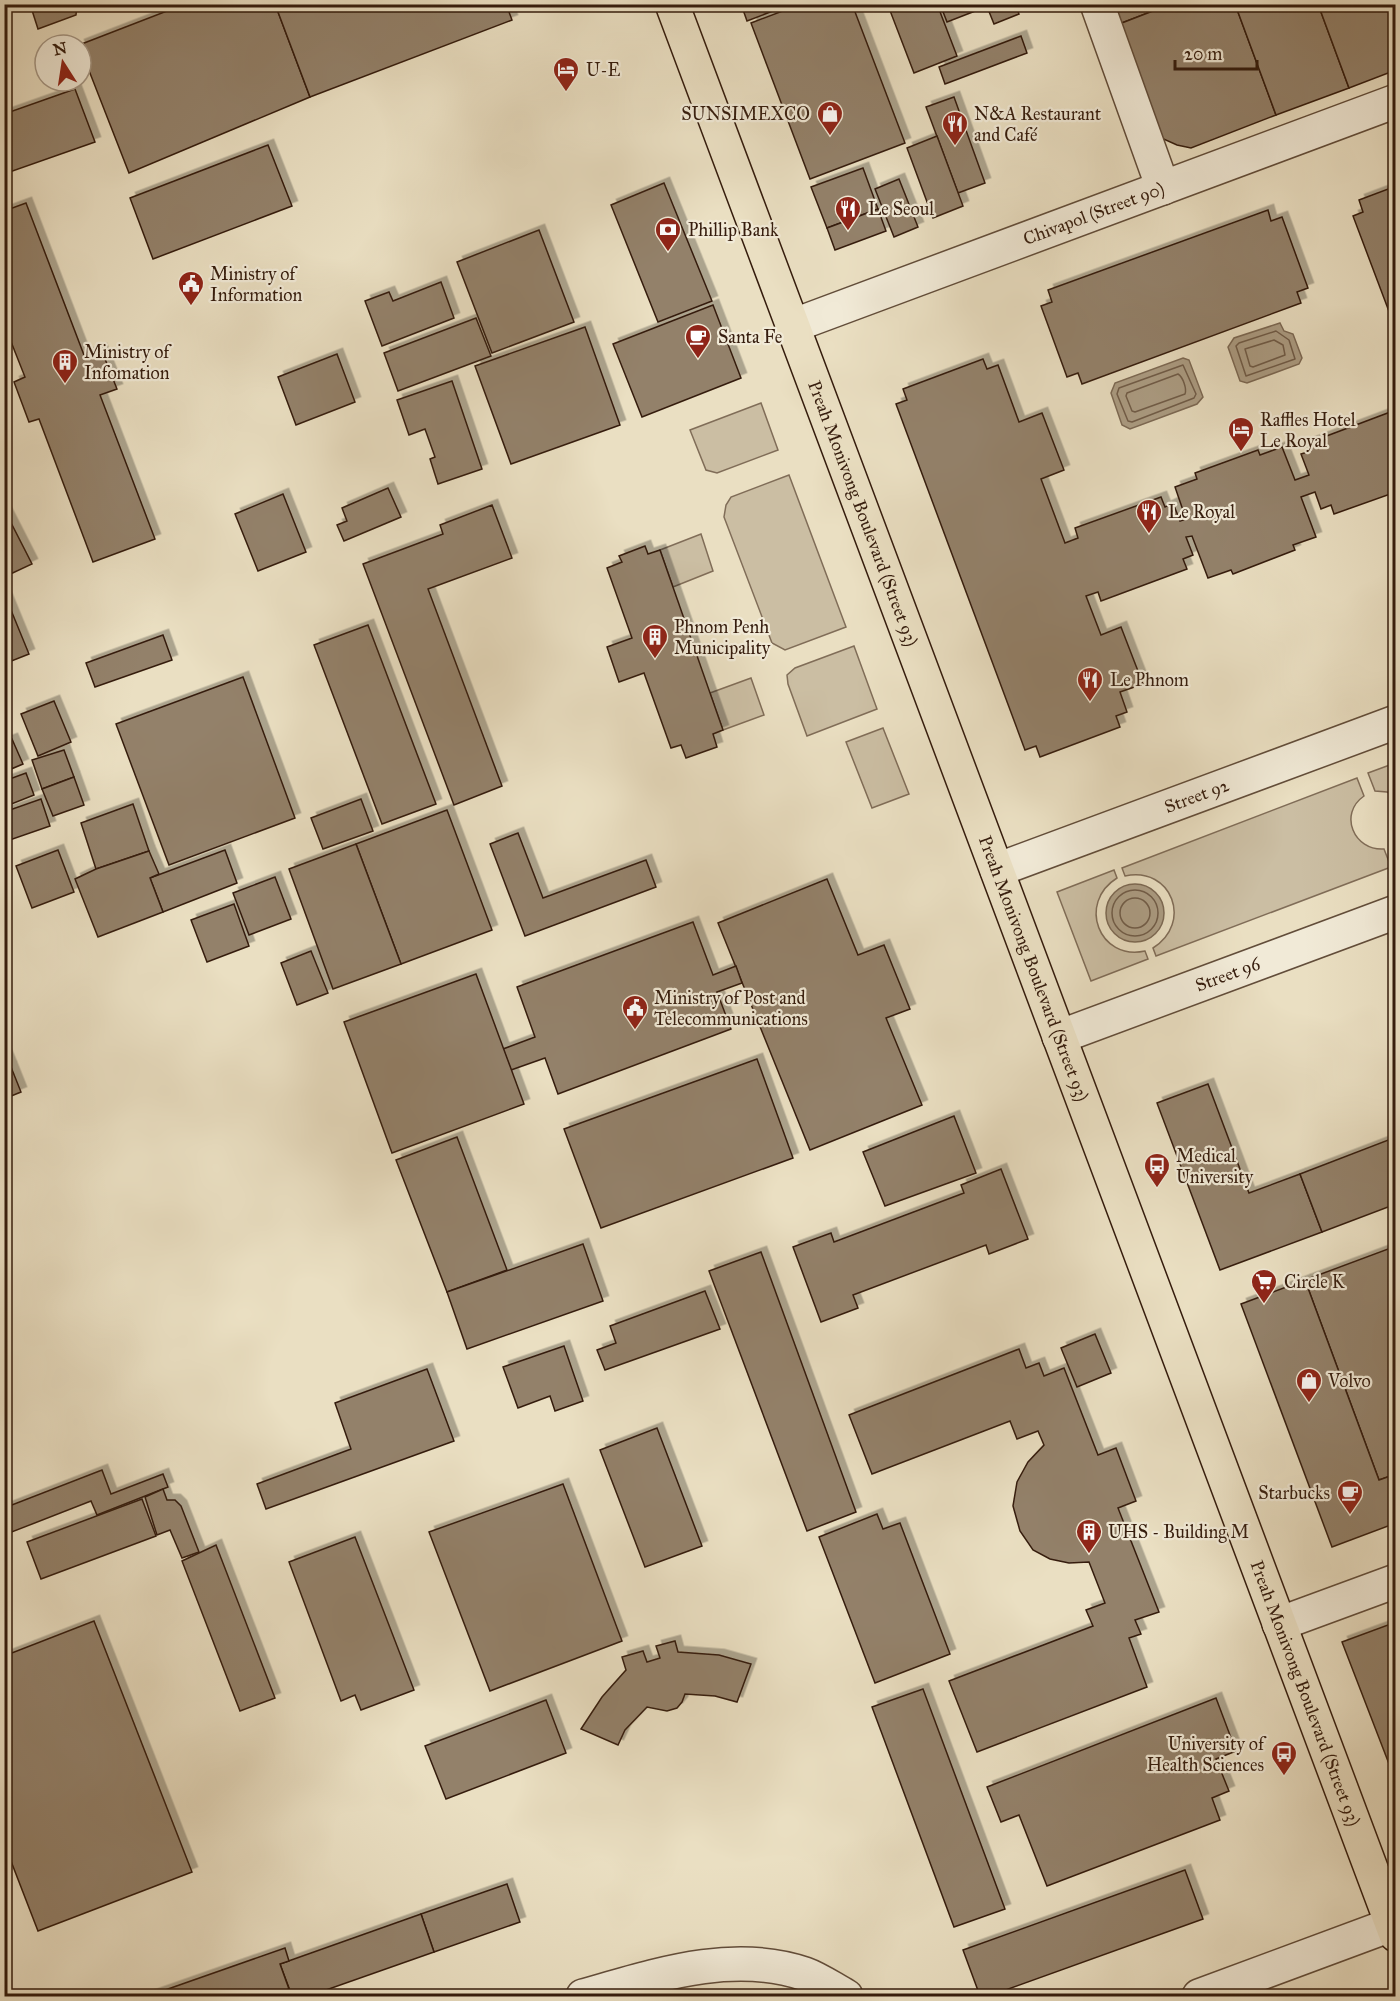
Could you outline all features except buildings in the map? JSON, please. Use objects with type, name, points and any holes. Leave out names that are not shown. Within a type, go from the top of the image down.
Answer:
[{"type":"highway","name":"Preah Monivong Boulevard (Street 93)","points":[[672,4],[1394,1928]]},
{"type":"street","points":[[1097,4],[1163,188]]},
{"type":"street","name":"Chivapol (Street 90)","points":[[792,326],[1395,101]]},
{"type":"street","name":"Street 92","points":[[997,870],[1395,722]]},
{"type":"street","name":"Street 96","points":[[1059,1037],[1395,912]]},
{"type":"street","points":[[1279,1624],[1395,1581]]},
{"type":"street","points":[[1199,1996],[1394,1928]]},
{"type":"street","points":[[583,1996],[649,1977],[684,1970],[738,1965],[774,1967],[806,1975],[846,1996]]},
{"type":"shaded area","points":[[761,403],[778,450],[717,473],[706,470],[690,430]]},
{"type":"shaded area","points":[[789,475],[846,627],[785,650],[772,643],[724,517],[726,505],[731,497]]},
{"type":"shaded area","points":[[701,534],[713,571],[673,587],[660,550]]},
{"type":"shaded area","points":[[854,646],[877,709],[807,736],[788,684],[787,675],[795,668]]},
{"type":"shaded area","points":[[751,678],[764,715],[723,730],[710,693]]},
{"type":"shaded area","points":[[883,728],[909,794],[872,808],[846,742]]},
{"type":"shaded area","points":[[1395,763],[1395,796],[1387,792],[1375,791],[1368,773]]},
{"type":"shaded area","points":[[1357,778],[1364,796],[1352,812],[1353,830],[1365,844],[1373,848],[1384,849],[1391,867],[1156,956],[1153,948],[1165,937],[1172,925],[1174,912],[1172,899],[1165,888],[1155,880],[1141,875],[1125,876],[1122,868]]},
{"type":"shaded area","points":[[1114,870],[1117,878],[1105,889],[1098,901],[1096,915],[1099,928],[1105,939],[1116,947],[1129,952],[1145,951],[1148,959],[1091,981],[1057,892]]},
{"type":"water","points":[[1280,323],[1284,331],[1293,334],[1302,358],[1299,364],[1247,383],[1240,381],[1228,347],[1234,338]]},
{"type":"water","points":[[1183,358],[1189,360],[1203,397],[1197,404],[1130,429],[1122,425],[1111,393],[1115,383]]},
{"type":"water","points":[[1135,884],[1146,886],[1159,897],[1164,913],[1162,924],[1151,937],[1135,942],[1124,940],[1111,929],[1106,913],[1108,902],[1119,889]]},
{"type":"place","name":"U-E","points":[[566,93]]},
{"type":"place","name":"SUNSIMEXCO","points":[[830,137]]},
{"type":"place","name":"N&A Restaurant and Café","points":[[955,147]]},
{"type":"place","name":"Le Seoul","points":[[848,232]]},
{"type":"place","name":"Phillip Bank","points":[[668,253]]},
{"type":"place","name":"Ministry of Information","points":[[191,307]]},
{"type":"place","name":"Santa Fe","points":[[698,360]]},
{"type":"place","name":"Ministry of Infomation","points":[[65,385]]},
{"type":"place","name":"Raffles Hotel Le Royal","points":[[1241,453]]},
{"type":"place","name":"Le Royal","points":[[1149,535]]},
{"type":"place","name":"Phnom Penh Municipality","points":[[655,660]]},
{"type":"place","name":"Le Phnom","points":[[1090,703]]},
{"type":"place","name":"Ministry of Post and Telecommunications","points":[[635,1031]]},
{"type":"place","name":"Medical University","points":[[1157,1189]]},
{"type":"place","name":"Circle K","points":[[1264,1305]]},
{"type":"place","name":"Volvo","points":[[1309,1404]]},
{"type":"place","name":"Starbucks","points":[[1350,1516]]},
{"type":"place","name":"UHS - Building M","points":[[1089,1555]]},
{"type":"place","name":"University of Health Sciences","points":[[1284,1777]]}]
